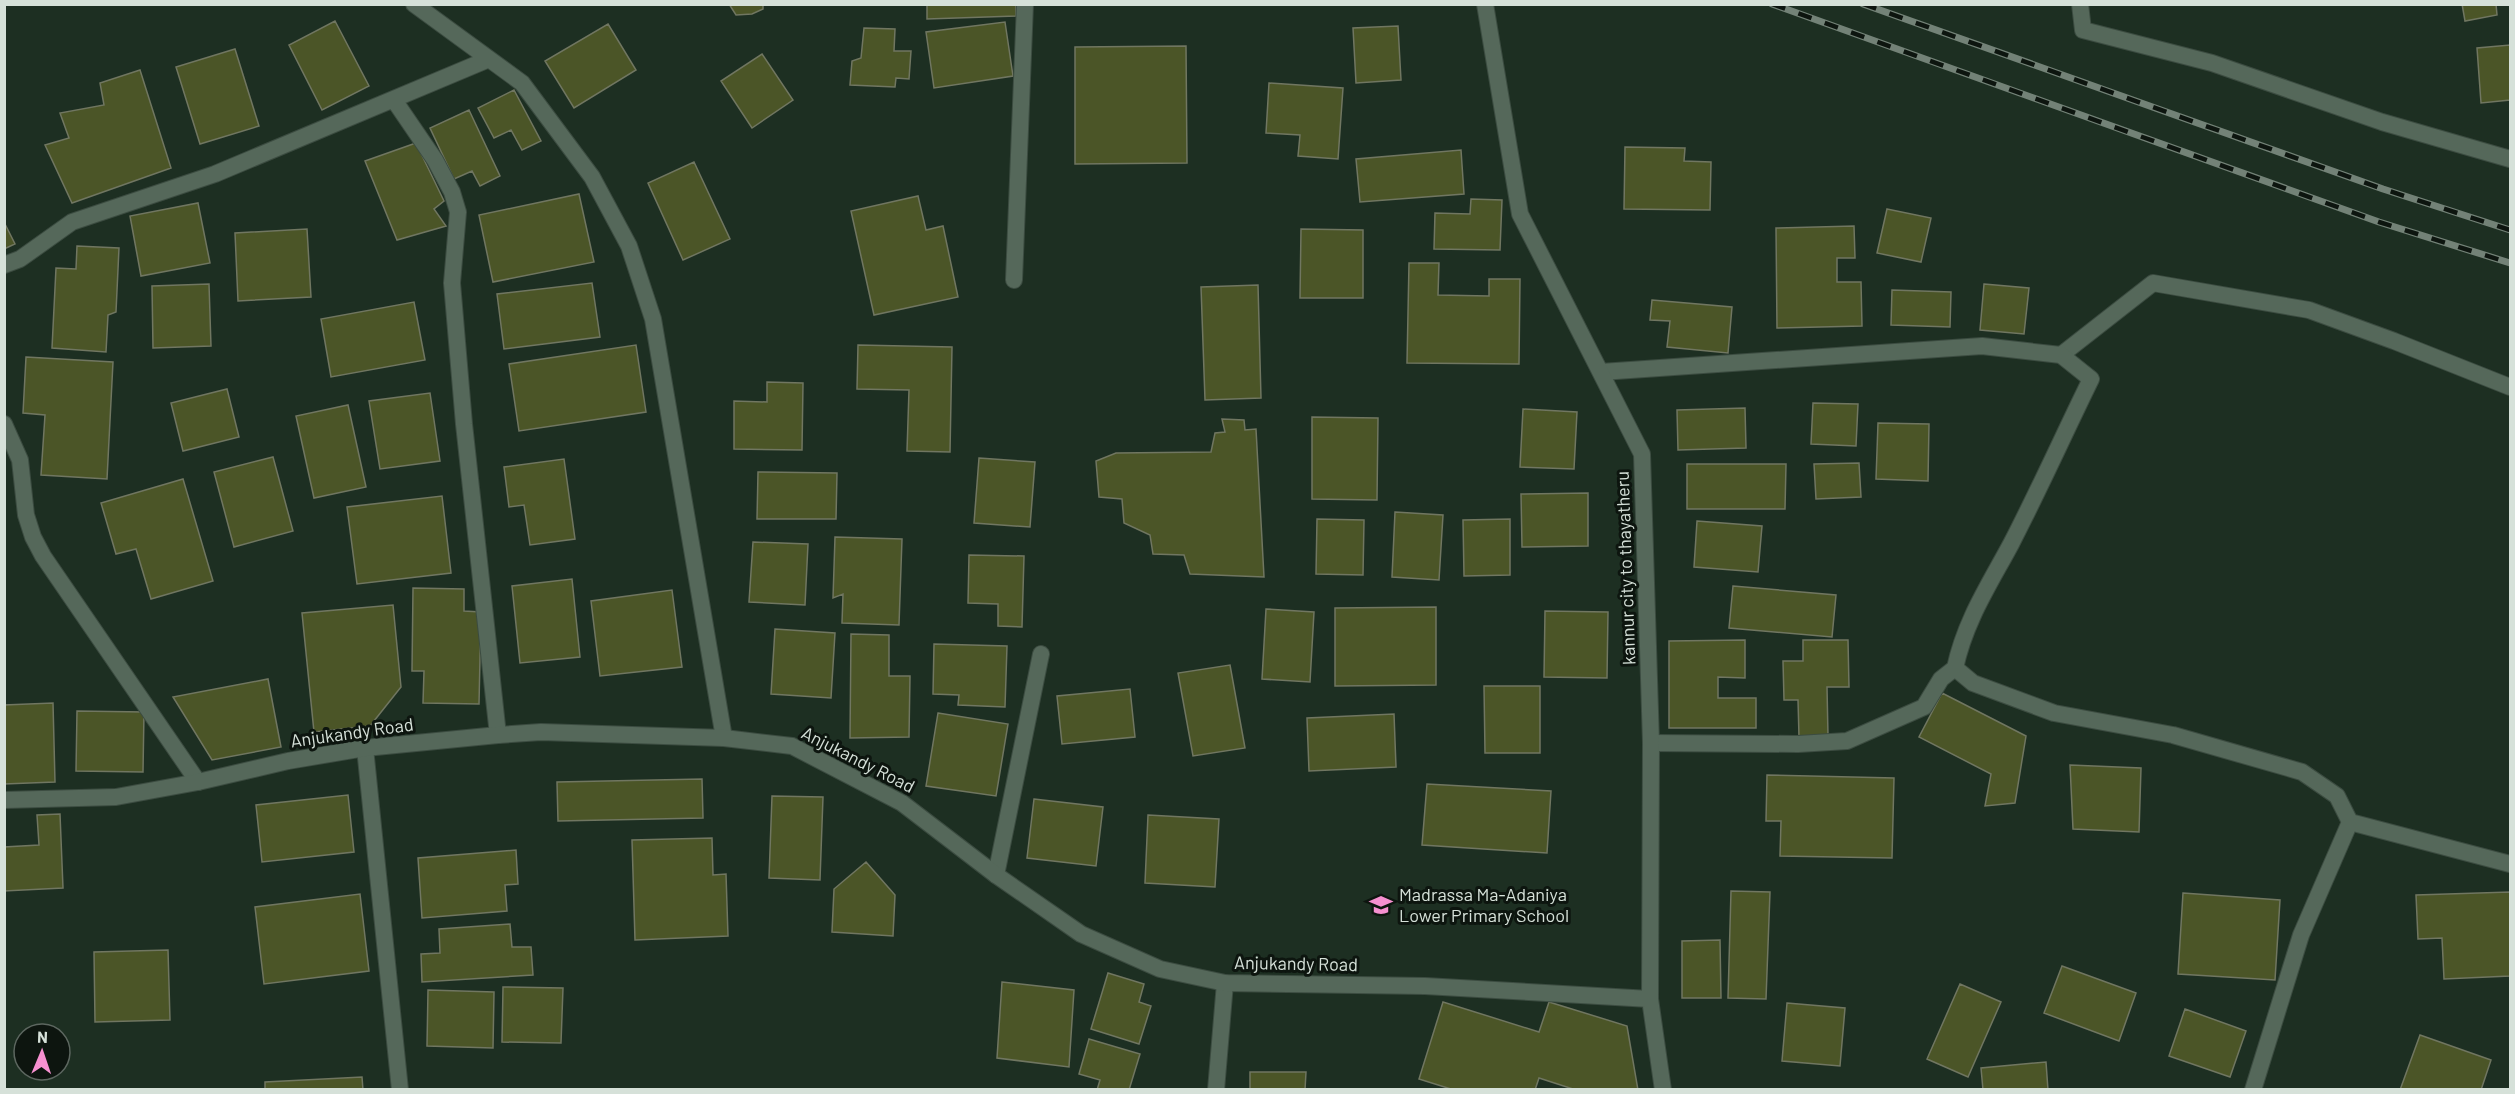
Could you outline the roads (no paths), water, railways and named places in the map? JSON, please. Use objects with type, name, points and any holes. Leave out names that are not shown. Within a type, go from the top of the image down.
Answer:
[{"type":"street","points":[[414,4],[522,83],[592,177],[628,246],[653,320],[724,738]]},
{"type":"street","points":[[1014,279],[1025,4]]},
{"type":"street","name":"kannur city to thayatheru","points":[[1485,4],[1520,214],[1642,454],[1651,743],[1650,999],[1663,1089]]},
{"type":"street","points":[[2080,4],[2083,30],[2212,63],[2382,122],[2511,159]]},
{"type":"street","points":[[4,265],[20,259],[72,222],[215,174],[489,59]]},
{"type":"street","points":[[394,100],[435,160],[452,192],[458,212],[452,283],[464,424],[498,735]]},
{"type":"street","points":[[2061,355],[2153,283],[2309,310],[2511,387]]},
{"type":"street","points":[[1601,372],[1982,346],[2061,355],[2091,379],[2011,543],[1978,601],[1961,642],[1956,668],[1941,679],[1924,707],[1847,741],[1798,744],[1651,743]]},
{"type":"street","points":[[4,424],[20,460],[26,515],[33,537],[43,556],[198,782]]},
{"type":"street","points":[[996,875],[1041,654]]},
{"type":"street","points":[[1956,668],[1973,683],[2054,713],[2173,735],[2302,772],[2337,796],[2350,822],[2511,864]]},
{"type":"street","name":"Anjukandy Road","points":[[4,800],[116,797],[198,782],[288,761],[365,748],[541,732],[724,738],[792,746],[902,803],[996,875],[1081,934],[1160,969],[1225,983],[1425,986],[1650,999]]},
{"type":"street","points":[[365,748],[400,1089]]},
{"type":"street","points":[[2253,1089],[2301,935],[2350,822]]},
{"type":"street","points":[[1216,1089],[1225,983]]},
{"type":"railway","points":[[1772,4],[2379,222],[2510,263]]},
{"type":"railway","points":[[1863,4],[2383,189],[2510,230]]},
{"type":"place","name":"Madrassa Ma-Adaniya Lower Primary School","points":[[1381,905]]}]
